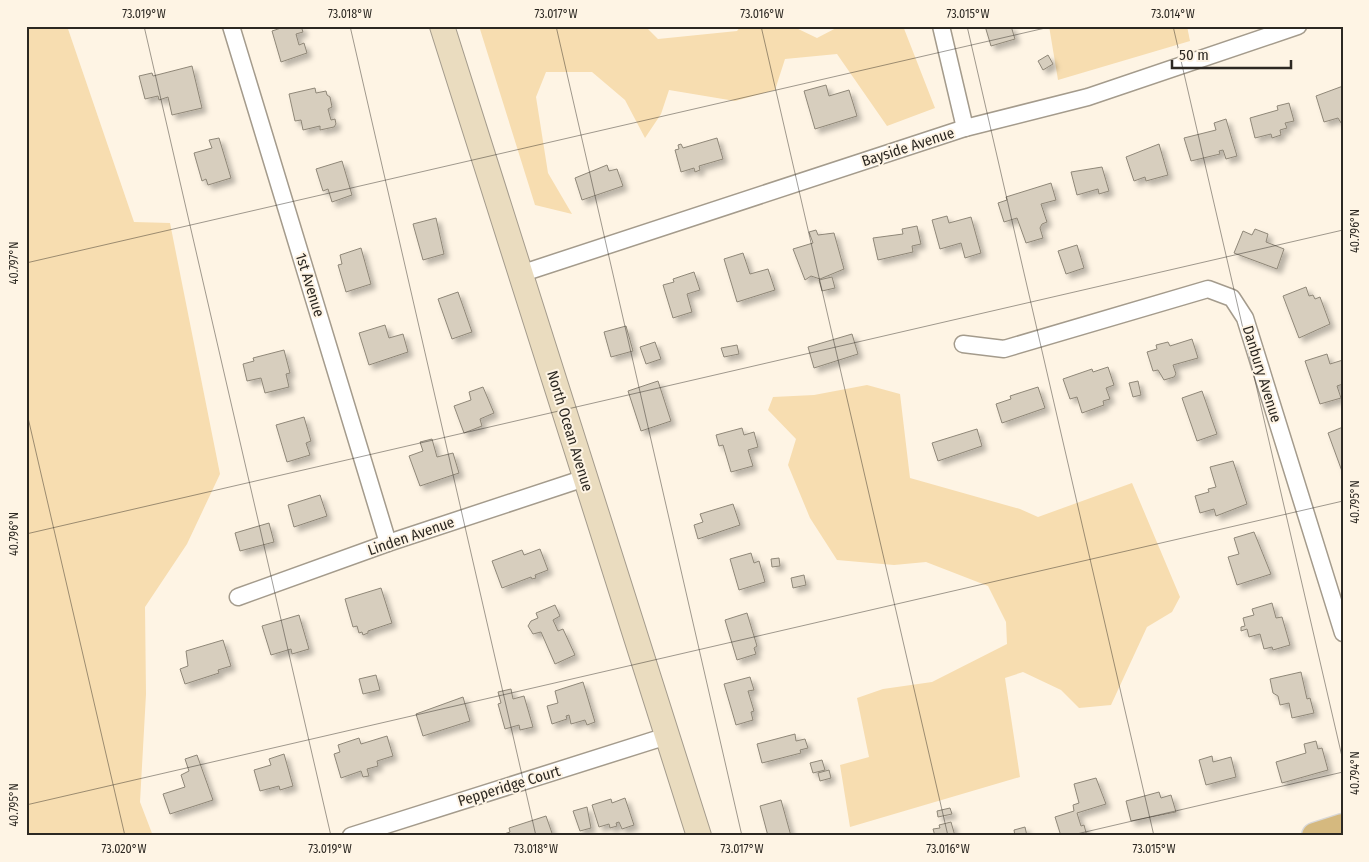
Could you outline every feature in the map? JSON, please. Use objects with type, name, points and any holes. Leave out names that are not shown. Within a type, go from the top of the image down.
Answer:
[{"type":"main road","name":"North Ocean Avenue","points":[[442,26],[699,836]]},
{"type":"street","name":"1st Avenue","points":[[232,26],[388,543]]},
{"type":"street","points":[[941,26],[964,128]]},
{"type":"street","name":"Bayside Avenue","points":[[520,274],[964,128],[1088,97],[1298,26]]},
{"type":"street","name":"Danbury Avenue","points":[[963,344],[1004,349],[1208,289],[1232,298],[1245,318],[1343,633]]},
{"type":"street","name":"Linden Avenue","points":[[238,597],[388,543],[585,478]]},
{"type":"street","name":"Pepperidge Court","points":[[351,836],[667,736]]},
{"type":"shaded area","points":[[26,26],[67,26],[134,222],[170,223],[220,474],[187,544],[145,607],[146,694],[140,802],[153,836],[26,836]]},
{"type":"shaded area","points":[[479,26],[645,26],[658,39],[737,31],[741,26],[792,26],[817,38],[840,26],[903,26],[935,108],[887,126],[837,54],[785,59],[775,90],[735,101],[669,90],[661,114],[645,138],[625,100],[592,72],[546,72],[536,97],[548,173],[572,214],[535,205]]},
{"type":"shaded area","points":[[1049,26],[1187,26],[1190,41],[1058,80]]},
{"type":"shaded area","points":[[867,385],[900,394],[910,478],[1020,509],[1038,517],[1132,483],[1180,597],[1172,612],[1147,627],[1111,705],[1079,708],[1061,690],[1023,672],[1005,678],[1020,777],[850,827],[840,765],[869,757],[857,698],[883,689],[932,682],[1007,644],[1006,622],[988,586],[926,562],[894,565],[837,560],[810,518],[788,465],[796,439],[768,410],[773,397],[814,395]]},
{"type":"building","points":[[287,26],[301,26],[303,32],[296,34],[299,45],[304,43],[307,53],[281,62],[272,31]]},
{"type":"building","points":[[985,26],[1011,26],[1015,39],[991,46]]},
{"type":"building","points":[[1048,55],[1053,64],[1043,70],[1038,61]]},
{"type":"building","points":[[192,66],[202,108],[172,115],[168,97],[159,100],[158,96],[145,99],[139,76],[152,73],[153,76]]},
{"type":"building","points":[[826,85],[829,96],[849,90],[857,116],[815,129],[804,91]]},
{"type":"building","points":[[1343,86],[1343,126],[1338,118],[1324,122],[1316,96]]},
{"type":"building","points":[[315,88],[316,93],[326,91],[330,97],[332,107],[328,109],[331,120],[335,119],[336,124],[334,127],[320,130],[320,126],[303,130],[301,120],[295,121],[289,94]]},
{"type":"building","points":[[1289,103],[1294,121],[1285,123],[1287,128],[1280,130],[1281,135],[1272,138],[1271,134],[1255,138],[1250,118],[1278,110],[1277,106]]},
{"type":"building","points":[[1226,119],[1237,156],[1226,159],[1223,150],[1219,151],[1220,154],[1191,161],[1184,138],[1216,130],[1214,123]]},
{"type":"building","points":[[219,138],[231,178],[208,185],[206,179],[202,181],[194,153],[212,148],[209,140]]},
{"type":"building","points":[[717,138],[723,159],[699,166],[700,170],[695,172],[694,168],[681,172],[675,150],[679,149],[678,145],[681,144],[683,148]]},
{"type":"building","points":[[1159,144],[1168,175],[1146,181],[1145,177],[1134,181],[1126,157]]},
{"type":"building","points":[[342,161],[352,195],[332,202],[328,189],[323,191],[316,169]]},
{"type":"building","points":[[607,165],[609,171],[617,169],[623,186],[582,200],[575,178]]},
{"type":"building","points":[[1102,167],[1109,191],[1099,194],[1098,189],[1077,195],[1071,172]]},
{"type":"building","points":[[1051,183],[1056,200],[1041,204],[1047,222],[1042,224],[1040,228],[1043,238],[1026,243],[1017,218],[1004,222],[998,203],[1007,200],[1006,197]]},
{"type":"building","points":[[947,216],[949,223],[971,217],[981,253],[965,258],[961,243],[940,249],[932,220]]},
{"type":"building","points":[[436,218],[444,254],[423,260],[413,224]]},
{"type":"building","points":[[917,226],[921,244],[912,246],[913,252],[878,260],[873,238],[903,234],[902,229]]},
{"type":"building","points":[[1255,229],[1268,234],[1266,242],[1284,249],[1277,269],[1234,253],[1243,231],[1252,235]]},
{"type":"building","points":[[816,230],[818,235],[834,233],[844,269],[820,279],[811,276],[805,280],[793,249],[813,243],[809,232]]},
{"type":"building","points":[[1077,245],[1084,268],[1066,274],[1058,251]]},
{"type":"building","points":[[361,248],[371,284],[346,292],[338,265],[342,264],[340,255]]},
{"type":"building","points":[[743,253],[750,274],[768,269],[775,290],[737,302],[724,259]]},
{"type":"building","points":[[694,272],[700,290],[687,294],[692,312],[673,318],[663,285],[674,282],[673,279]]},
{"type":"building","points":[[832,277],[835,288],[822,291],[819,280]]},
{"type":"building","points":[[1306,287],[1309,296],[1313,295],[1315,299],[1320,297],[1330,324],[1299,338],[1283,296]]},
{"type":"building","points":[[458,292],[472,332],[452,339],[438,299]]},
{"type":"building","points":[[385,325],[389,338],[403,334],[408,352],[369,365],[359,333]]},
{"type":"building","points":[[626,326],[633,351],[611,357],[604,332]]},
{"type":"building","points":[[852,334],[858,354],[814,368],[808,347]]},
{"type":"building","points":[[1192,339],[1198,358],[1173,365],[1176,374],[1174,377],[1164,380],[1158,370],[1153,371],[1147,352],[1157,349],[1156,345],[1168,342],[1170,346]]},
{"type":"building","points":[[655,342],[661,359],[646,364],[640,347]]},
{"type":"building","points":[[737,345],[739,354],[724,357],[721,348]]},
{"type":"building","points":[[284,350],[290,373],[286,374],[289,387],[265,393],[261,378],[247,381],[243,364],[254,361],[253,358]]},
{"type":"building","points":[[1327,354],[1330,364],[1343,360],[1343,384],[1337,386],[1341,398],[1320,404],[1305,361]]},
{"type":"building","points":[[1108,367],[1114,385],[1106,388],[1110,399],[1103,401],[1104,405],[1082,413],[1077,397],[1070,399],[1063,379],[1092,369],[1093,372]]},
{"type":"building","points":[[658,381],[671,421],[641,431],[628,391]]},
{"type":"building","points":[[1138,381],[1141,395],[1133,397],[1129,383]]},
{"type":"building","points":[[483,387],[494,413],[480,419],[482,426],[464,433],[454,406],[471,400],[469,392]]},
{"type":"building","points":[[1038,387],[1045,408],[1002,423],[996,404],[1011,399],[1010,396]]},
{"type":"building","points":[[1202,391],[1217,434],[1197,441],[1182,398]]},
{"type":"building","points":[[304,417],[311,441],[306,443],[310,455],[287,462],[276,425]]},
{"type":"building","points":[[1343,427],[1343,474],[1328,433]]},
{"type":"building","points":[[742,428],[744,435],[754,432],[758,447],[748,450],[753,466],[731,472],[723,445],[719,446],[716,435]]},
{"type":"building","points":[[977,429],[982,446],[938,461],[932,443]]},
{"type":"building","points":[[432,439],[437,457],[453,453],[459,473],[420,486],[409,456],[423,451],[420,442]]},
{"type":"building","points":[[1233,461],[1247,504],[1216,516],[1214,509],[1200,513],[1195,496],[1209,492],[1208,489],[1216,487],[1210,467]]},
{"type":"building","points":[[320,495],[327,516],[294,527],[288,505]]},
{"type":"building","points":[[733,504],[740,525],[698,539],[694,525],[703,522],[700,514]]},
{"type":"building","points":[[269,523],[274,542],[240,551],[235,533]]},
{"type":"building","points":[[1254,532],[1271,574],[1237,585],[1228,557],[1239,554],[1234,538]]},
{"type":"building","points":[[540,549],[548,570],[535,575],[536,578],[532,579],[531,577],[502,588],[492,561],[522,550],[524,555]]},
{"type":"building","points":[[751,553],[754,563],[759,561],[765,582],[739,590],[730,559]]},
{"type":"building","points":[[779,558],[780,566],[772,567],[771,559]]},
{"type":"building","points":[[804,575],[806,585],[793,588],[791,578]]},
{"type":"building","points":[[381,588],[392,623],[368,631],[368,633],[363,635],[362,632],[359,633],[357,626],[353,627],[345,599]]},
{"type":"building","points":[[1272,603],[1276,618],[1282,617],[1290,645],[1273,650],[1272,647],[1264,649],[1260,634],[1249,637],[1247,629],[1241,631],[1241,627],[1245,626],[1243,618],[1254,615],[1252,609]]},
{"type":"building","points":[[555,605],[560,616],[553,620],[558,631],[563,629],[575,655],[555,664],[541,632],[533,634],[528,626],[531,621],[538,618],[536,613]]},
{"type":"building","points":[[747,613],[757,646],[754,648],[756,654],[737,660],[725,620]]},
{"type":"building","points":[[299,615],[309,649],[292,654],[291,649],[271,655],[262,626]]},
{"type":"building","points":[[223,640],[231,666],[218,670],[219,673],[185,684],[180,669],[188,666],[186,651]]},
{"type":"building","points":[[1301,672],[1307,699],[1310,698],[1314,713],[1292,718],[1289,703],[1280,705],[1278,696],[1273,693],[1270,679]]},
{"type":"building","points":[[376,675],[380,690],[363,694],[359,679]]},
{"type":"building","points":[[750,677],[754,690],[748,691],[754,711],[751,712],[753,720],[736,725],[724,684]]},
{"type":"building","points":[[583,682],[595,722],[587,725],[585,720],[571,724],[569,715],[566,716],[567,719],[552,724],[547,706],[558,703],[555,691]]},
{"type":"building","points":[[511,689],[513,699],[524,696],[533,727],[520,730],[519,725],[505,729],[498,704],[501,703],[498,692]]},
{"type":"building","points":[[463,697],[470,721],[423,736],[416,714]]},
{"type":"building","points":[[795,734],[796,741],[805,739],[808,748],[800,750],[801,753],[762,763],[757,744]]},
{"type":"building","points":[[387,736],[393,756],[377,761],[378,766],[367,769],[369,776],[363,777],[361,771],[341,778],[334,754],[340,752],[338,745],[359,738],[361,744]]},
{"type":"building","points":[[1316,741],[1318,749],[1322,748],[1328,770],[1282,783],[1276,762],[1306,753],[1304,744]]},
{"type":"building","points":[[284,754],[293,786],[280,790],[279,786],[260,791],[254,770],[271,765],[269,759]]},
{"type":"building","points":[[197,755],[213,800],[170,814],[163,794],[185,787],[181,775],[189,771],[185,759]]},
{"type":"building","points":[[1212,756],[1213,762],[1231,757],[1236,777],[1206,785],[1199,760]]},
{"type":"building","points":[[822,760],[825,770],[813,773],[810,763]]},
{"type":"building","points":[[829,770],[831,778],[820,781],[818,773]]},
{"type":"building","points":[[1096,778],[1106,804],[1077,813],[1081,826],[1084,825],[1087,836],[1061,836],[1055,817],[1074,811],[1073,805],[1079,803],[1074,784]]},
{"type":"building","points":[[1159,792],[1161,798],[1171,795],[1176,812],[1131,821],[1126,801]]},
{"type":"building","points":[[625,798],[634,825],[622,829],[619,822],[616,823],[617,826],[610,828],[609,824],[599,827],[592,805],[611,799],[612,803]]},
{"type":"building","points":[[781,800],[791,836],[768,836],[760,806]]},
{"type":"building","points":[[587,807],[591,828],[580,831],[573,811]]},
{"type":"building","points":[[950,808],[952,814],[938,817],[937,811]]},
{"type":"building","points":[[546,816],[553,836],[498,836],[510,832],[509,828]]},
{"type":"building","points":[[951,822],[955,836],[935,836],[933,829],[940,828],[939,825]]},
{"type":"building","points":[[1025,827],[1027,836],[1015,836],[1014,830]]}]
